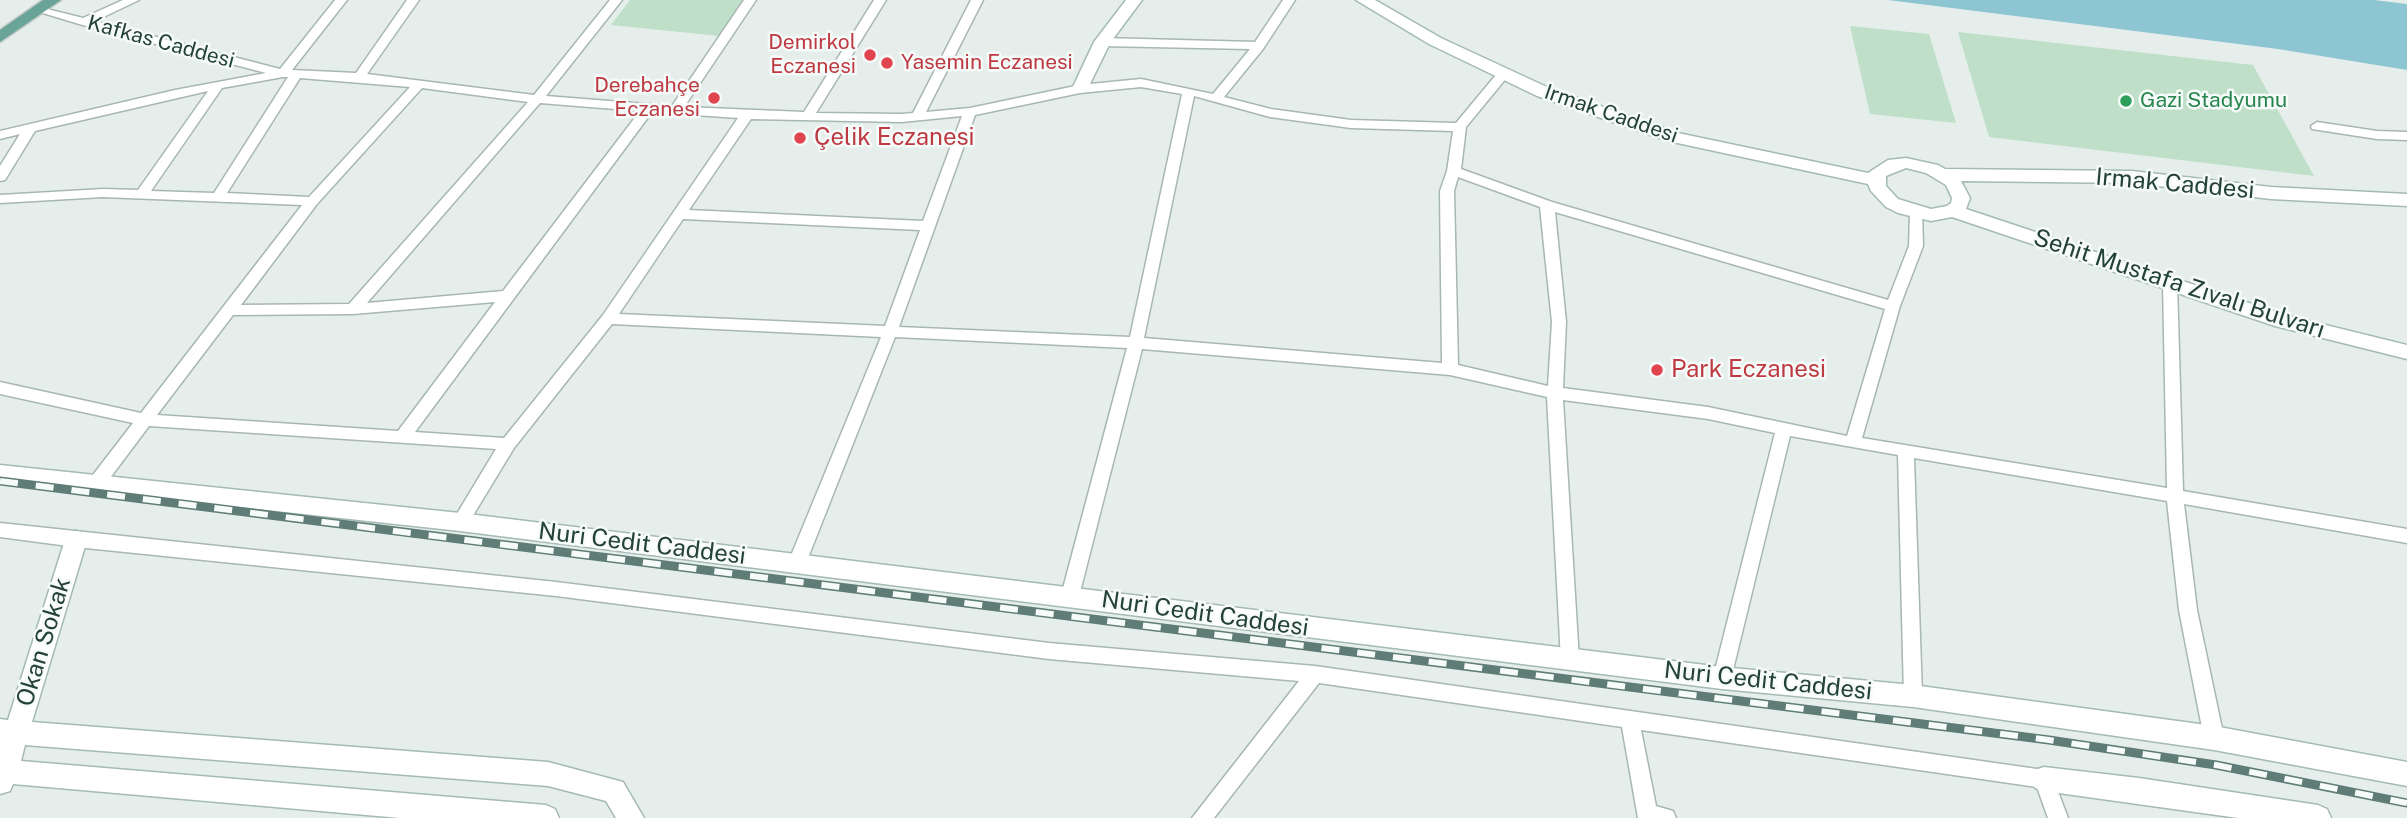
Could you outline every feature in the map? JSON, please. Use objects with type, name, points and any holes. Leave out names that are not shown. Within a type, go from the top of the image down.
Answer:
[{"type":"main road","points":[[0,20],[53,0]]},
{"type":"main road","points":[[0,37],[34,5]]},
{"type":"street","points":[[83,22],[133,0]]},
{"type":"street","points":[[218,197],[289,74],[341,0]]},
{"type":"street","points":[[359,77],[413,0]]},
{"type":"street","points":[[354,309],[537,99],[616,0]]},
{"type":"street","points":[[676,110],[750,0]]},
{"type":"street","points":[[808,116],[880,0]]},
{"type":"street","points":[[917,117],[977,0]]},
{"type":"street","points":[[1080,89],[1102,42],[1134,0]]},
{"type":"street","points":[[1216,98],[1259,46],[1289,0]]},
{"type":"street","name":"Irmak Caddesi","points":[[1364,0],[1435,41],[1543,92],[1674,137],[1875,180],[1877,173],[1894,164],[1919,165],[1944,175],[2132,177],[2271,192],[2407,200]]},
{"type":"street","name":"Kafkas Caddesi","points":[[34,5],[83,22],[289,74]]},
{"type":"street","points":[[1102,42],[1259,46]]},
{"type":"street","points":[[1450,369],[1447,191],[1454,171],[1460,127],[1504,73]]},
{"type":"street","points":[[0,135],[218,86],[289,74],[359,77],[537,99],[747,115],[808,116],[917,117],[970,112],[1080,89],[1141,83],[1189,91],[1270,113],[1351,124],[1460,127]]},
{"type":"street","points":[[95,485],[313,201],[419,84]]},
{"type":"street","points":[[142,194],[218,86]]},
{"type":"street","points":[[1070,596],[1136,343],[1189,91]]},
{"type":"street","points":[[402,437],[649,107]]},
{"type":"street","points":[[797,564],[890,332],[970,112]]},
{"type":"street","points":[[460,522],[508,444],[608,319],[747,115]]},
{"type":"street","points":[[2317,126],[2377,135],[2407,136]]},
{"type":"street","points":[[0,177],[30,128]]},
{"type":"street","points":[[1454,171],[1547,205],[1893,306]]},
{"type":"street","points":[[1875,180],[1882,195],[1903,209],[1931,215],[1953,211],[1961,198],[1959,190],[1944,175]]},
{"type":"street","points":[[0,199],[103,192],[313,201]]},
{"type":"street","points":[[1547,205],[1559,322],[1555,393],[1570,660]]},
{"type":"street","name":"Sehit Mustafa Zıvalı Bulvarı","points":[[1953,211],[2282,321],[2407,352]]},
{"type":"street","points":[[1853,443],[1893,306],[1916,246],[1917,213]]},
{"type":"street","points":[[680,214],[928,226]]},
{"type":"street","points":[[2170,283],[2175,495],[2188,610],[2214,738]]},
{"type":"street","points":[[230,310],[354,309],[508,296]]},
{"type":"street","points":[[608,319],[1136,343],[1450,369],[1555,393],[1708,413],[1853,443],[2407,536]]},
{"type":"street","points":[[0,388],[147,420],[508,444]]},
{"type":"street","points":[[1722,678],[1784,429]]},
{"type":"street","points":[[1906,450],[1913,696]]},
{"type":"street","name":"Nuri Cedit Caddesi","points":[[0,472],[95,485],[460,522],[1722,678],[1913,696],[2214,738],[2407,774]]},
{"type":"street","points":[[0,530],[76,541],[556,589],[1049,651],[1315,674],[2045,779],[2139,790],[2318,818]]},
{"type":"street","name":"Okan Sokak","points":[[1,775],[8,732],[76,541]]},
{"type":"street","points":[[1202,818],[1315,674]]},
{"type":"street","points":[[1630,720],[1654,816]]},
{"type":"street","points":[[8,732],[548,774],[614,791],[631,818]]},
{"type":"street","points":[[1,775],[478,815],[546,818]]},
{"type":"street","points":[[2045,779],[2058,818]]},
{"type":"green space","points":[[630,0],[745,0],[719,36],[611,25]]},
{"type":"green space","points":[[1850,26],[1929,34],[1956,123],[1870,114]]},
{"type":"green space","name":"Gazi Stadyumu","points":[[1958,32],[2253,65],[2314,176],[1989,137]]},
{"type":"water","points":[[1888,0],[2374,0],[2407,4],[2407,70],[2278,49]]},
{"type":"railway","points":[[0,481],[2049,740],[2216,765],[2407,803]]},
{"type":"place","name":"Demirkol Eczanesi","points":[[870,55]]},
{"type":"place","name":"Yasemin Eczanesi","points":[[887,63]]},
{"type":"place","name":"Derebahçe Eczanesi","points":[[714,98]]},
{"type":"place","name":"Gazi Stadyumu","points":[[2126,101]]},
{"type":"place","name":"Çelik Eczanesi","points":[[800,138]]},
{"type":"place","name":"Park Eczanesi","points":[[1657,370]]}]
